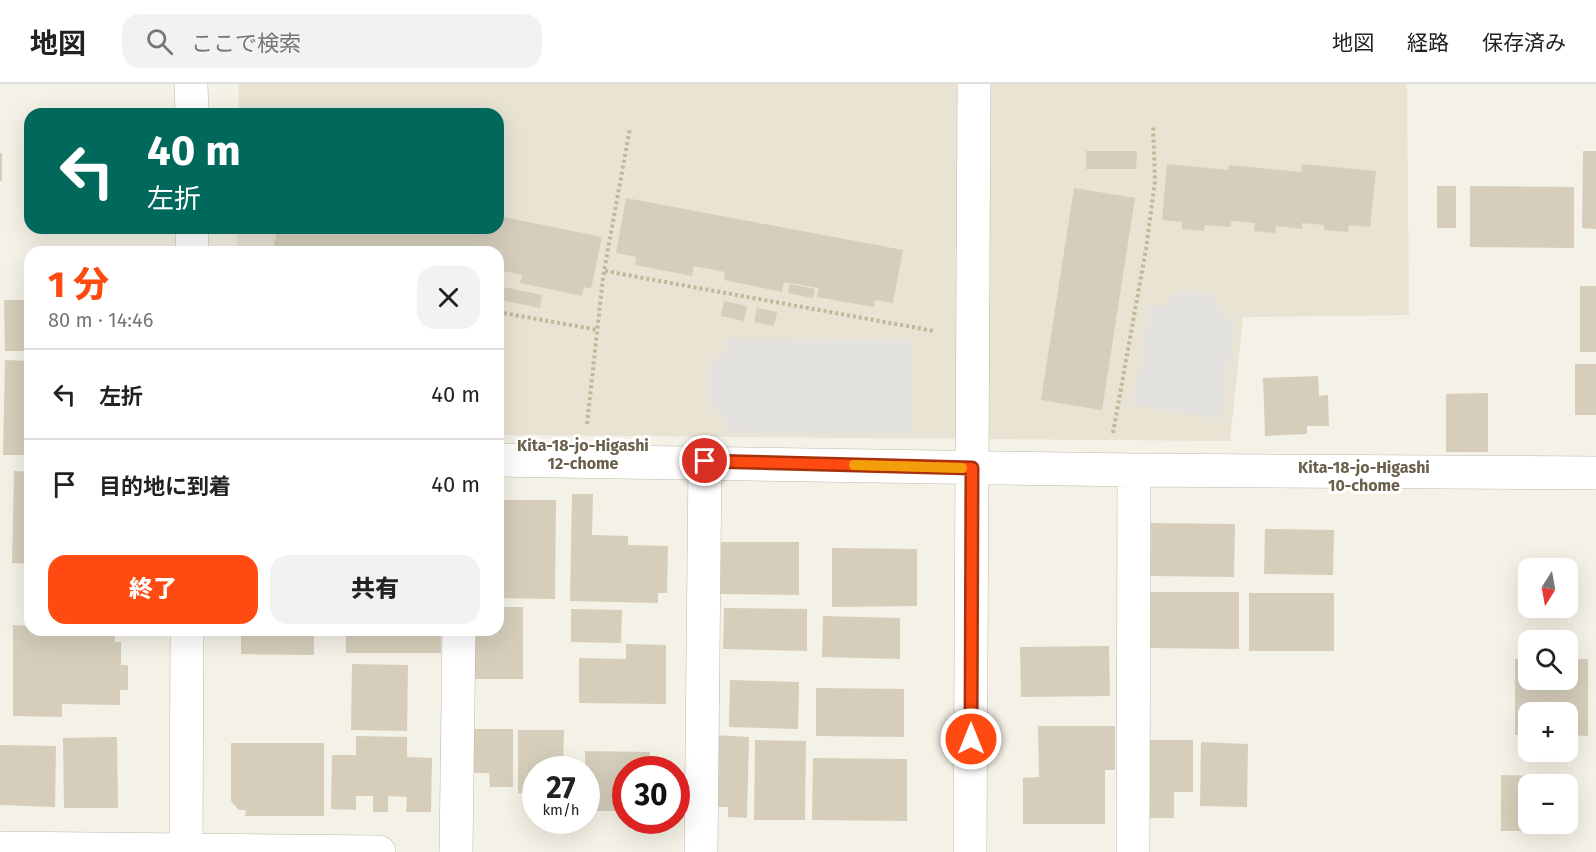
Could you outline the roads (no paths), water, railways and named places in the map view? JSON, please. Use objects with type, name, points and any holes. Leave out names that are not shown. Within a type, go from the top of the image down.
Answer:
[{"type":"street","points":[[191,84],[192,108]]},
{"type":"street","points":[[970,852],[974,84]]},
{"type":"street","points":[[504,460],[705,461],[1134,470],[1596,473]]},
{"type":"street","points":[[701,852],[705,461]]},
{"type":"street","points":[[1133,852],[1134,470]]},
{"type":"street","points":[[186,850],[188,636]]},
{"type":"street","points":[[456,852],[459,636]]},
{"type":"street","points":[[0,848],[379,852]]},
{"type":"district","name":"Kita-18-jo-Higashi 12-chome","points":[[583,454]]},
{"type":"district","name":"Kita-18-jo-Higashi 10-chome","points":[[1364,476]]}]
